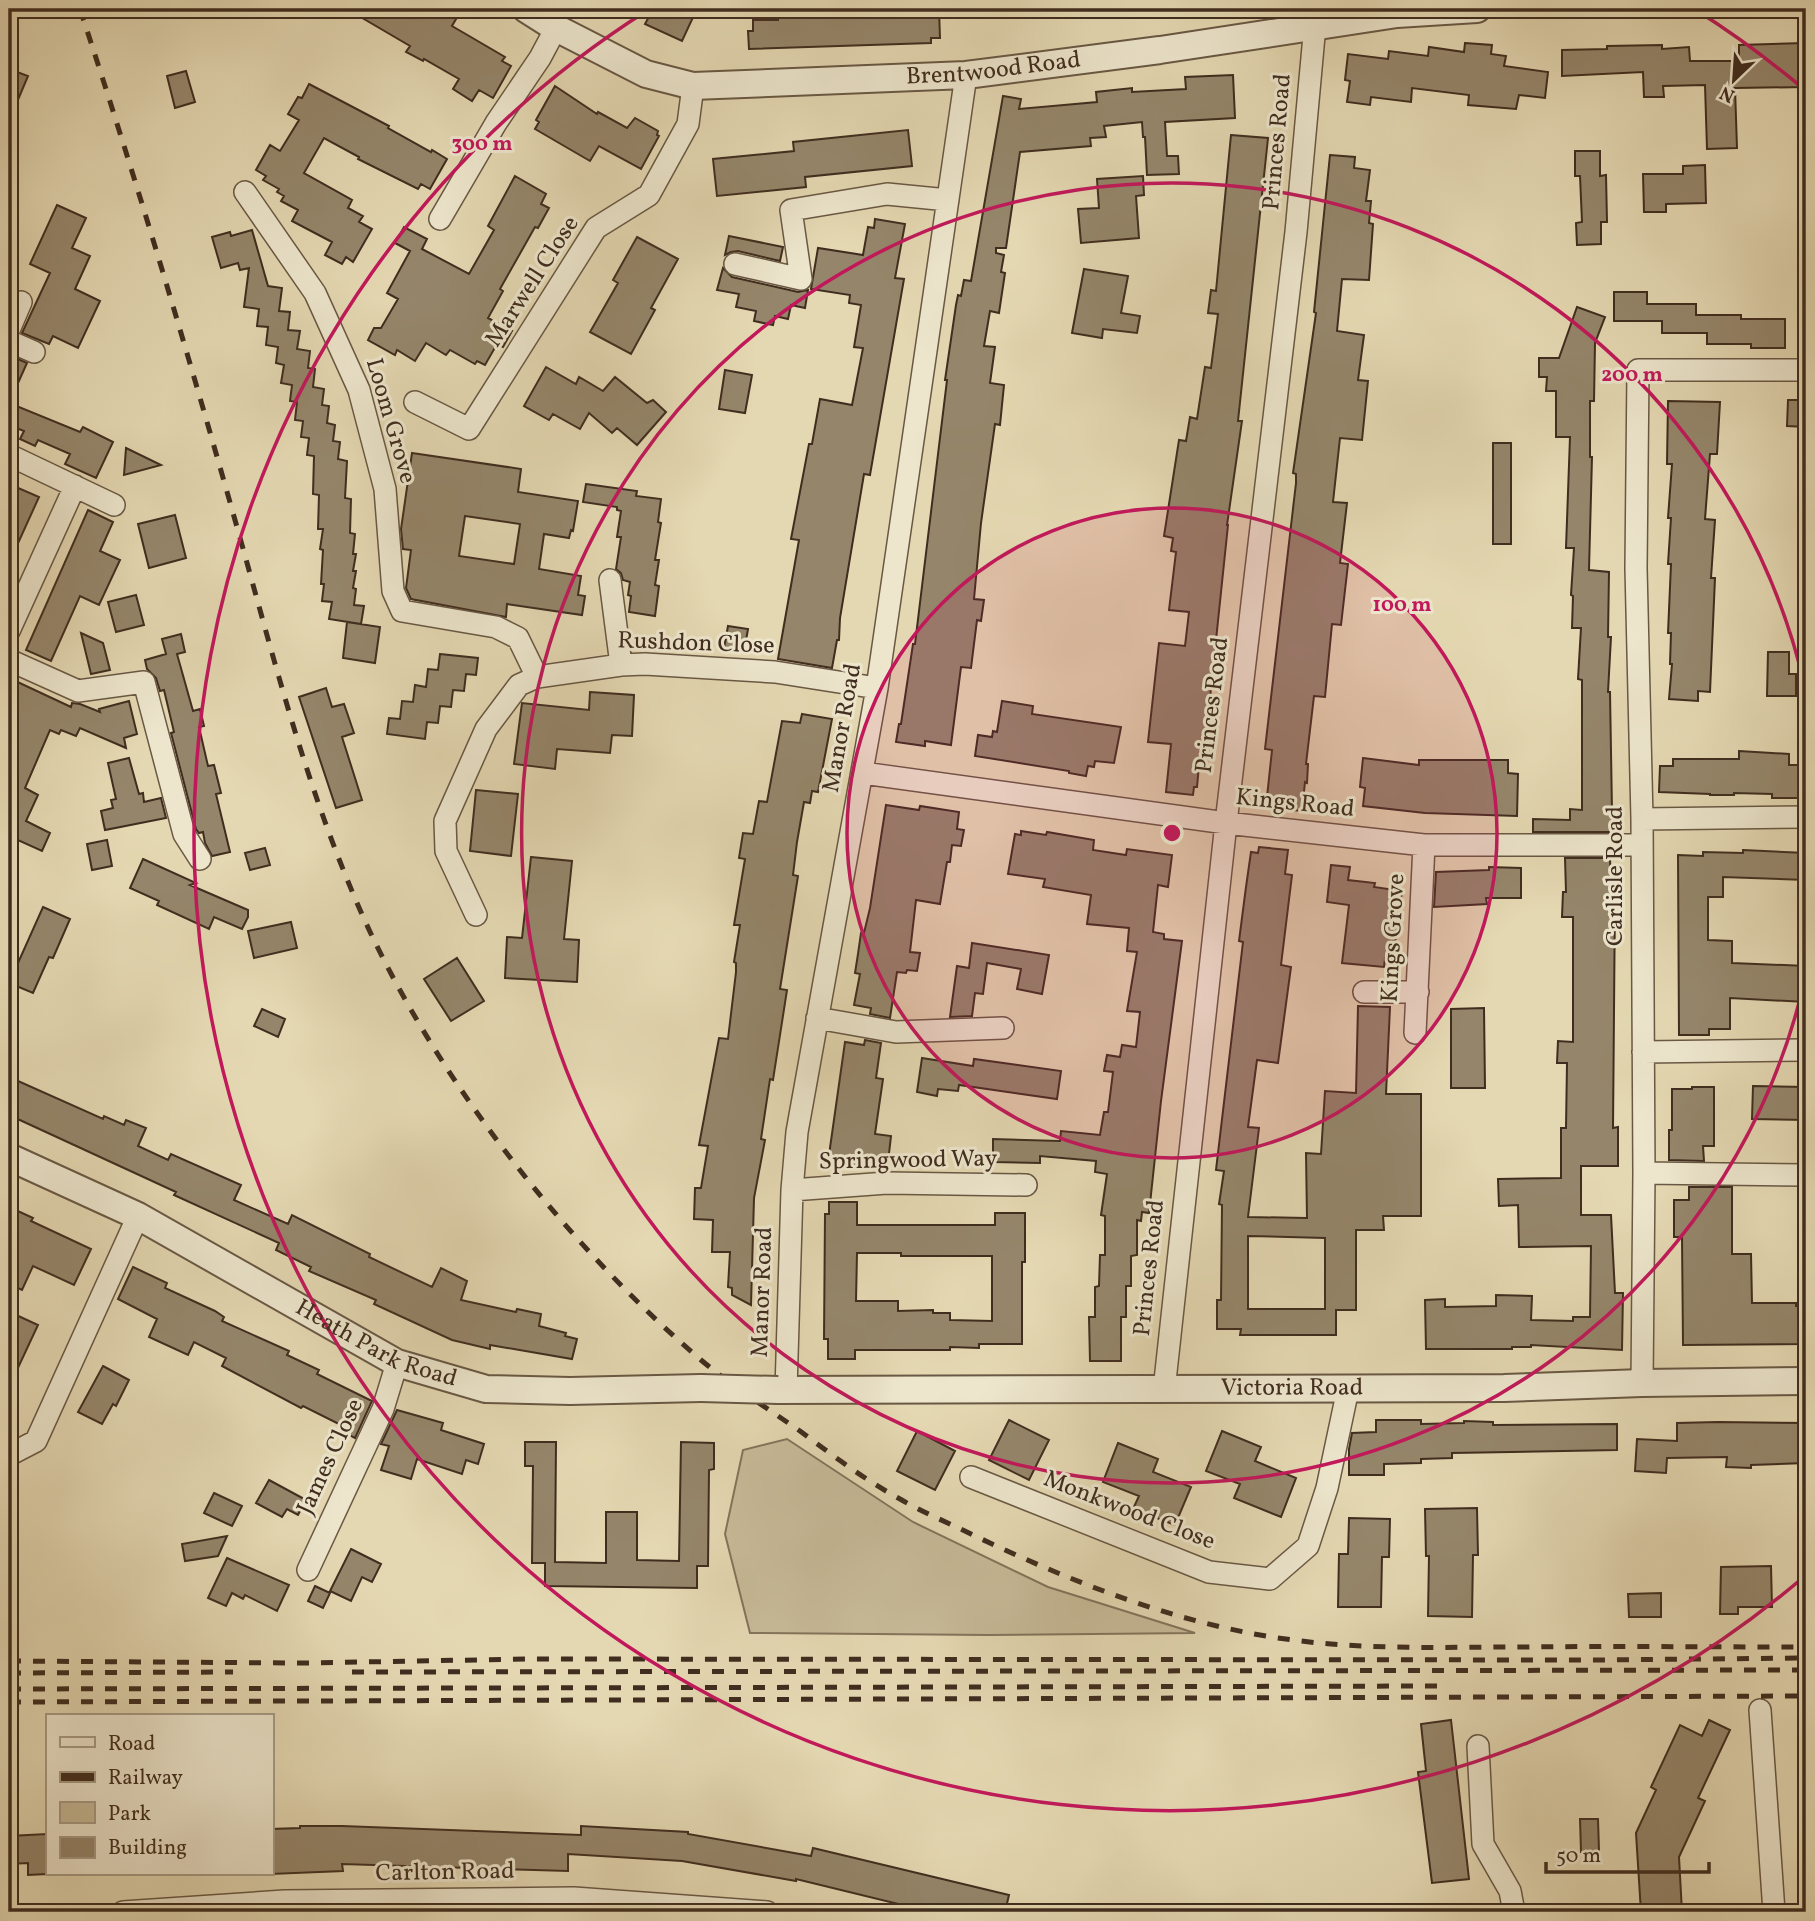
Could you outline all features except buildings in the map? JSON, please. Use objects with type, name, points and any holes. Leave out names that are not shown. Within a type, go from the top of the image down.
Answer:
[{"type":"street","name":"Brentwood Road","points":[[526,9],[556,28],[646,74],[693,86],[966,75],[1160,50],[1397,11],[1477,9]]},
{"type":"street","name":"Princes Road","points":[[1164,1390],[1226,823],[1296,232],[1315,25]]},
{"type":"street","points":[[440,219],[556,28]]},
{"type":"street","name":"Manor Road","points":[[782,1390],[797,1132],[877,688],[966,75]]},
{"type":"street","name":"Marwell Close","points":[[415,402],[469,429],[596,228],[649,195],[688,124],[693,86]]},
{"type":"street","name":"Loom Grove","points":[[245,192],[315,293],[359,390],[385,489],[393,592],[402,611],[496,627],[518,638],[537,677]]},
{"type":"street","points":[[735,264],[801,279],[791,210],[887,194],[948,200]]},
{"type":"street","points":[[9,330],[21,302]]},
{"type":"street","points":[[9,341],[34,352]]},
{"type":"street","name":"Carlisle Road","points":[[1642,1383],[1642,819],[1636,568],[1639,370],[1806,370]]},
{"type":"street","points":[[9,455],[114,505]]},
{"type":"street","points":[[9,631],[75,486]]},
{"type":"street","points":[[610,580],[621,664]]},
{"type":"street","points":[[9,660],[78,691],[144,682],[184,834],[200,859]]},
{"type":"street","name":"Rushdon Close","points":[[476,915],[446,851],[445,821],[486,729],[519,685],[537,677],[621,664],[775,672],[877,688]]},
{"type":"street","name":"Kings Road","points":[[863,773],[1226,823],[1424,845],[1642,845]]},
{"type":"street","points":[[1642,819],[1806,817]]},
{"type":"street","name":"Kings Grove","points":[[1415,1033],[1424,845]]},
{"type":"street","points":[[1364,992],[1418,992]]},
{"type":"street","points":[[817,1018],[897,1032],[1003,1028]]},
{"type":"street","points":[[1643,1052],[1806,1050]]},
{"type":"street","name":"Heath Park Road","points":[[9,1157],[138,1216],[397,1363],[486,1389],[782,1390]]},
{"type":"street","points":[[1644,1173],[1806,1175]]},
{"type":"street","name":"Springwood Way","points":[[792,1190],[887,1183],[1026,1185]]},
{"type":"street","points":[[9,1455],[36,1441],[138,1216]]},
{"type":"street","name":"James Close","points":[[308,1570],[383,1409],[397,1363]]},
{"type":"street","name":"Victoria Road","points":[[782,1390],[1504,1388],[1806,1381]]},
{"type":"street","name":"Monkwood Close","points":[[971,1478],[1209,1572],[1270,1579],[1308,1546],[1327,1488],[1348,1389]]},
{"type":"street","points":[[1760,1710],[1773,1912]]},
{"type":"street","points":[[1478,1746],[1483,1844],[1510,1891],[1514,1912]]},
{"type":"street","name":"Carlton Road","points":[[122,1912],[284,1901],[571,1905],[767,1912]]},
{"type":"green space","points":[[787,1439],[913,1522],[1048,1587],[1195,1633],[750,1633],[725,1534],[743,1450]]},
{"type":"railway","points":[[80,9],[165,279],[300,747],[351,890],[402,994],[475,1109],[559,1218],[652,1316],[725,1379],[887,1492],[1050,1570],[1170,1613],[1210,1624],[1293,1640],[1379,1647],[1806,1647]]},
{"type":"railway","points":[[9,1661],[302,1663],[532,1659],[1806,1658]]},
{"type":"railway","points":[[352,1672],[1806,1670]]},
{"type":"railway","points":[[9,1673],[233,1672]]},
{"type":"railway","points":[[9,1689],[1444,1686]]},
{"type":"railway","points":[[9,1702],[1806,1696]]}]
